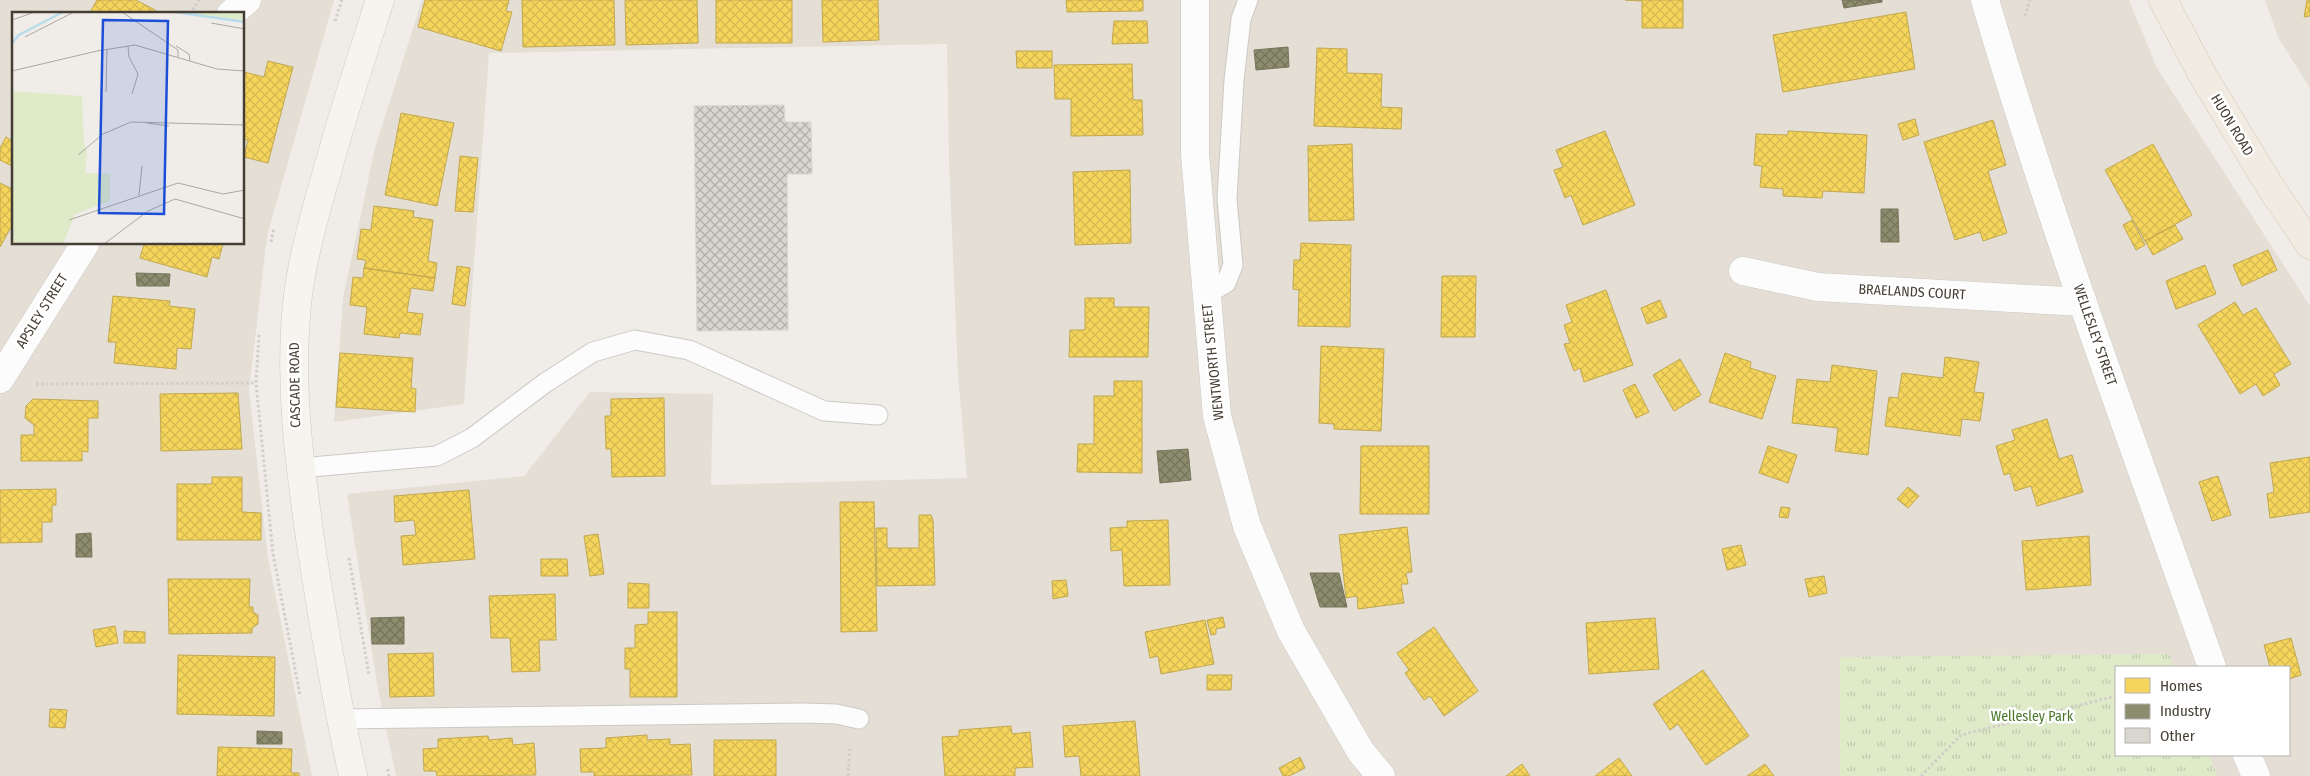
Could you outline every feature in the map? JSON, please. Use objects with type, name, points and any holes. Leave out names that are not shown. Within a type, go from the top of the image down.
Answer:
[{"type":"main road","name":"HUON ROAD","points":[[2163,0],[2203,76],[2273,191],[2310,245]]},
{"type":"street","points":[[228,12],[234,0]]},
{"type":"street","points":[[234,12],[246,0]]},
{"type":"street","name":"CASCADE ROAD","points":[[353,776],[341,720],[300,468],[293,382],[298,294],[319,200],[340,123],[380,0]]},
{"type":"street","name":"WENTWORTH STREET","points":[[1195,0],[1195,154],[1217,416],[1247,526],[1291,631],[1361,752],[1381,776]]},
{"type":"street","name":"WELLESLEY STREET","points":[[1985,0],[2007,74],[2083,302],[2212,666]]},
{"type":"street","name":"APSLEY STREET","points":[[0,379],[83,245]]},
{"type":"street","name":"BRAELANDS COURT","points":[[1743,271],[1818,287],[2083,302]]},
{"type":"street","points":[[2247,756],[2256,776]]},
{"type":"lane","points":[[1207,294],[1226,283],[1233,265],[1227,199],[1234,80],[1242,19],[1248,0]]},
{"type":"lane","points":[[300,468],[437,456],[472,438],[545,383],[593,352],[635,340],[689,350],[824,411],[878,415]]},
{"type":"lane","points":[[341,720],[804,713],[836,714],[860,719]]},
{"type":"path","points":[[191,12],[198,0]]},
{"type":"path","points":[[36,384],[256,383]]},
{"type":"path","points":[[349,556],[377,719]]},
{"type":"path","points":[[1921,776],[1961,735],[2115,696]]},
{"type":"path","points":[[387,768],[389,776]]},
{"type":"shaded area","points":[[0,0],[334,0],[267,236],[249,391],[268,558],[312,776],[0,776]]},
{"type":"shaded area","points":[[422,0],[2129,0],[2157,68],[2310,306],[2310,776],[2214,776],[2206,756],[2290,756],[2290,666],[2141,666],[1840,657],[1840,776],[396,776],[377,684],[347,494],[524,476],[590,392],[713,394],[711,485],[967,478],[958,374],[949,163],[947,44],[489,53],[464,404],[334,422],[343,298],[374,151]]},
{"type":"shaded area","points":[[2265,0],[2310,0],[2310,88],[2279,39]]},
{"type":"green space","name":"Wellesley Park","points":[[2169,654],[2174,666],[2115,666],[2115,756],[2209,756],[2217,776],[1840,776],[1840,657]]},
{"type":"building: Homes","points":[[97,0],[136,0],[155,10],[154,12],[90,12]]},
{"type":"building: Homes","points":[[425,0],[509,0],[506,11],[512,12],[501,51],[418,27]]},
{"type":"building: Homes","points":[[522,0],[614,0],[615,45],[523,47]]},
{"type":"building: Homes","points":[[625,0],[697,0],[698,43],[626,45]]},
{"type":"building: Homes","points":[[716,0],[792,0],[792,43],[716,43]]},
{"type":"building: Homes","points":[[822,0],[878,0],[879,40],[823,42]]},
{"type":"building: Homes","points":[[1066,0],[1143,0],[1143,11],[1067,12]]},
{"type":"building: Homes","points":[[1625,0],[1683,0],[1683,28],[1642,28],[1642,1]]},
{"type":"building: Homes","points":[[2307,0],[2310,0],[2310,16],[2304,17]]},
{"type":"building: Homes","points":[[1906,12],[1915,69],[1783,92],[1773,35]]},
{"type":"building: Homes","points":[[1114,21],[1147,21],[1148,43],[1112,44]]},
{"type":"building: Homes","points":[[1317,48],[1347,49],[1347,73],[1382,74],[1381,107],[1402,108],[1401,129],[1314,126]]},
{"type":"building: Homes","points":[[1016,51],[1052,51],[1052,68],[1017,68]]},
{"type":"building: Homes","points":[[268,61],[293,67],[268,163],[245,157],[248,140],[245,139],[245,72],[264,77]]},
{"type":"building: Homes","points":[[1132,64],[1133,100],[1142,100],[1143,135],[1071,136],[1071,99],[1055,99],[1054,65]]},
{"type":"building: Homes","points":[[401,113],[454,123],[437,206],[385,195]]},
{"type":"building: Homes","points":[[1915,119],[1919,135],[1903,140],[1898,124]]},
{"type":"building: Homes","points":[[1993,120],[2006,165],[1988,171],[2007,233],[1983,241],[1980,232],[1955,240],[1924,142]]},
{"type":"building: Homes","points":[[1605,131],[1635,205],[1583,225],[1571,195],[1565,198],[1554,170],[1563,167],[1556,150]]},
{"type":"building: Homes","points":[[1788,131],[1867,135],[1864,193],[1823,191],[1822,198],[1783,196],[1783,189],[1760,187],[1762,166],[1754,165],[1756,134],[1788,135]]},
{"type":"building: Homes","points":[[6,137],[12,141],[12,166],[0,160],[0,148]]},
{"type":"building: Homes","points":[[1352,144],[1354,220],[1309,221],[1308,146]]},
{"type":"building: Homes","points":[[2153,144],[2192,215],[2145,241],[2105,170]]},
{"type":"building: Homes","points":[[460,156],[478,158],[473,212],[455,211]]},
{"type":"building: Homes","points":[[1130,170],[1131,243],[1075,245],[1073,172]]},
{"type":"building: Homes","points":[[0,183],[12,189],[12,226],[0,247]]},
{"type":"building: Homes","points":[[374,206],[414,211],[413,217],[433,220],[428,261],[437,263],[435,278],[364,268],[366,260],[357,259],[361,229],[371,230]]},
{"type":"building: Homes","points":[[2132,220],[2145,245],[2136,250],[2123,225]]},
{"type":"building: Homes","points":[[2175,225],[2183,239],[2153,255],[2145,241]]},
{"type":"building: Homes","points":[[1301,243],[1351,245],[1350,327],[1298,326],[1299,290],[1293,289],[1294,260],[1300,260]]},
{"type":"building: Homes","points":[[144,245],[223,245],[219,259],[212,257],[207,277],[140,258]]},
{"type":"building: Homes","points":[[2268,250],[2277,270],[2242,286],[2233,265]]},
{"type":"building: Homes","points":[[2205,265],[2216,294],[2176,309],[2166,281]]},
{"type":"building: Homes","points":[[457,266],[470,268],[465,306],[452,304]]},
{"type":"building: Homes","points":[[364,268],[435,278],[433,291],[411,288],[407,312],[423,314],[420,335],[400,333],[399,338],[364,334],[367,307],[350,305],[353,277],[363,278]]},
{"type":"building: Homes","points":[[1442,276],[1476,276],[1475,337],[1441,337]]},
{"type":"building: Homes","points":[[1606,290],[1633,365],[1584,382],[1580,368],[1574,371],[1564,344],[1570,343],[1564,325],[1572,322],[1566,305]]},
{"type":"building: Homes","points":[[113,296],[170,301],[169,306],[195,309],[191,349],[177,348],[176,369],[114,363],[116,342],[108,342]]},
{"type":"building: Homes","points":[[1085,298],[1114,298],[1114,307],[1149,307],[1148,357],[1069,357],[1070,330],[1085,330]]},
{"type":"building: Homes","points":[[1660,300],[1667,317],[1647,324],[1641,308]]},
{"type":"building: Homes","points":[[2235,302],[2243,315],[2256,308],[2291,364],[2274,374],[2280,385],[2263,396],[2256,384],[2240,394],[2198,325]]},
{"type":"building: Homes","points":[[1321,346],[1384,349],[1381,431],[1334,429],[1334,424],[1319,423]]},
{"type":"building: Homes","points":[[340,353],[413,358],[411,388],[416,389],[415,412],[336,407]]},
{"type":"building: Homes","points":[[1725,353],[1751,362],[1750,368],[1776,376],[1762,419],[1709,402]]},
{"type":"building: Homes","points":[[1945,357],[1979,362],[1974,392],[1984,393],[1980,421],[1962,419],[1960,436],[1885,426],[1889,397],[1898,398],[1902,373],[1943,378]]},
{"type":"building: Homes","points":[[1680,359],[1701,395],[1674,411],[1653,375]]},
{"type":"building: Homes","points":[[1832,365],[1877,371],[1868,455],[1835,451],[1838,428],[1792,423],[1797,379],[1830,382]]},
{"type":"building: Homes","points":[[1114,381],[1142,381],[1142,473],[1077,472],[1078,444],[1094,444],[1094,396],[1114,396]]},
{"type":"building: Homes","points":[[1635,384],[1649,412],[1636,418],[1623,390]]},
{"type":"building: Homes","points":[[238,393],[242,449],[161,451],[160,394]]},
{"type":"building: Homes","points":[[664,398],[665,476],[612,477],[611,449],[606,449],[605,416],[611,416],[611,399]]},
{"type":"building: Homes","points":[[33,399],[98,401],[98,418],[88,418],[88,452],[82,451],[82,461],[21,461],[21,435],[34,435],[34,425],[25,418],[26,406]]},
{"type":"building: Homes","points":[[2047,419],[2059,459],[2072,455],[2083,492],[2037,506],[2031,486],[2015,491],[2010,473],[2004,475],[1996,446],[2015,440],[2012,430]]},
{"type":"building: Homes","points":[[1361,446],[1429,446],[1429,514],[1360,514]]},
{"type":"building: Homes","points":[[1768,446],[1797,455],[1788,483],[1759,473]]},
{"type":"building: Homes","points":[[2310,457],[2310,512],[2270,518],[2267,494],[2274,492],[2270,463]]},
{"type":"building: Homes","points":[[2218,476],[2231,515],[2212,521],[2199,482]]},
{"type":"building: Homes","points":[[212,477],[242,477],[242,512],[261,513],[261,540],[177,540],[177,484],[212,484]]},
{"type":"building: Homes","points":[[1908,487],[1919,496],[1908,508],[1897,499]]},
{"type":"building: Homes","points":[[56,489],[56,505],[52,505],[52,522],[42,522],[42,542],[0,543],[0,490]]},
{"type":"building: Homes","points":[[469,490],[475,559],[403,565],[401,536],[416,535],[414,520],[395,522],[394,496]]},
{"type":"building: Homes","points":[[840,502],[874,502],[877,631],[841,632]]},
{"type":"building: Homes","points":[[1781,507],[1790,508],[1788,518],[1779,517]]},
{"type":"building: Homes","points":[[919,515],[931,515],[933,520],[935,585],[877,586],[876,528],[887,528],[887,548],[919,548]]},
{"type":"building: Homes","points":[[1168,520],[1170,585],[1124,586],[1122,550],[1111,551],[1110,528],[1127,527],[1127,521]]},
{"type":"building: Homes","points":[[1407,527],[1412,572],[1406,573],[1408,584],[1401,584],[1404,603],[1358,609],[1357,596],[1346,598],[1339,535]]},
{"type":"building: Homes","points":[[598,534],[604,574],[590,576],[584,536]]},
{"type":"building: Homes","points":[[2089,536],[2091,585],[2026,590],[2022,541]]},
{"type":"building: Homes","points":[[1741,545],[1746,565],[1727,570],[1722,549]]},
{"type":"building: Homes","points":[[541,559],[567,559],[568,576],[541,576]]},
{"type":"building: Homes","points":[[1824,576],[1827,593],[1809,597],[1805,579]]},
{"type":"building: Homes","points":[[168,579],[250,579],[249,607],[253,607],[253,612],[258,615],[258,624],[252,628],[252,633],[169,634]]},
{"type":"building: Homes","points":[[1066,580],[1068,596],[1053,599],[1052,581]]},
{"type":"building: Homes","points":[[628,583],[649,584],[649,608],[628,608]]},
{"type":"building: Homes","points":[[555,594],[556,640],[539,640],[540,671],[512,672],[510,638],[491,638],[489,596]]},
{"type":"building: Homes","points":[[648,612],[677,612],[677,697],[630,697],[630,669],[625,669],[625,648],[635,648],[635,625],[648,624]]},
{"type":"building: Homes","points":[[1223,617],[1225,627],[1216,629],[1216,634],[1211,635],[1207,620]]},
{"type":"building: Homes","points":[[1655,618],[1659,669],[1589,674],[1586,623]]},
{"type":"building: Homes","points":[[1205,620],[1214,664],[1161,674],[1158,656],[1150,658],[1145,632]]},
{"type":"building: Homes","points":[[115,626],[118,643],[96,647],[93,630]]},
{"type":"building: Homes","points":[[1434,627],[1478,691],[1444,716],[1430,696],[1424,700],[1405,673],[1409,670],[1397,653]]},
{"type":"building: Homes","points":[[124,631],[145,632],[145,643],[124,643]]},
{"type":"building: Homes","points":[[2291,638],[2301,675],[2290,679],[2290,666],[2270,666],[2264,645]]},
{"type":"building: Homes","points":[[433,653],[434,696],[390,697],[388,654]]},
{"type":"building: Homes","points":[[178,655],[275,657],[274,716],[177,714]]},
{"type":"building: Homes","points":[[1703,670],[1749,736],[1706,765],[1678,724],[1670,730],[1653,704]]},
{"type":"building: Homes","points":[[1207,675],[1232,675],[1231,690],[1207,690]]},
{"type":"building: Homes","points":[[50,709],[67,710],[65,728],[49,727]]},
{"type":"building: Homes","points":[[1135,721],[1140,776],[1081,776],[1079,756],[1065,757],[1063,726]]},
{"type":"building: Homes","points":[[1011,726],[1012,734],[1030,732],[1033,767],[1015,768],[1015,776],[945,776],[942,737],[959,736],[959,730]]},
{"type":"building: Homes","points":[[647,735],[647,740],[670,739],[670,745],[690,744],[692,775],[594,776],[594,772],[581,772],[580,749],[606,748],[606,738]]},
{"type":"building: Homes","points":[[488,736],[489,740],[512,738],[513,745],[534,743],[536,775],[437,776],[436,771],[424,771],[423,749],[438,748],[438,739]]},
{"type":"building: Homes","points":[[714,740],[776,740],[776,776],[714,776]]},
{"type":"building: Homes","points":[[218,747],[292,749],[291,773],[299,773],[299,776],[217,776]]},
{"type":"building: Homes","points":[[1300,757],[1305,768],[1289,776],[1283,776],[1279,768]]},
{"type":"building: Homes","points":[[1619,758],[1632,776],[1595,776]]},
{"type":"building: Homes","points":[[1522,764],[1530,776],[1506,776]]},
{"type":"building: Homes","points":[[1765,764],[1774,776],[1747,776]]},
{"type":"building: Industry","points":[[1842,0],[1882,0],[1882,2],[1844,8]]},
{"type":"building: Industry","points":[[1288,47],[1289,67],[1256,70],[1254,50]]},
{"type":"building: Industry","points":[[1881,209],[1898,209],[1899,242],[1881,242]]},
{"type":"building: Industry","points":[[136,273],[170,274],[169,286],[137,286]]},
{"type":"building: Industry","points":[[1188,449],[1191,480],[1160,483],[1157,451]]},
{"type":"building: Industry","points":[[91,533],[92,557],[76,557],[76,534]]},
{"type":"building: Industry","points":[[1310,573],[1339,573],[1347,607],[1320,607]]},
{"type":"building: Industry","points":[[404,617],[404,644],[372,644],[371,618]]},
{"type":"building: Industry","points":[[257,731],[282,732],[282,744],[257,744]]},
{"type":"building: Other","points":[[784,105],[785,122],[811,122],[812,174],[787,174],[788,330],[697,331],[694,106]]}]
